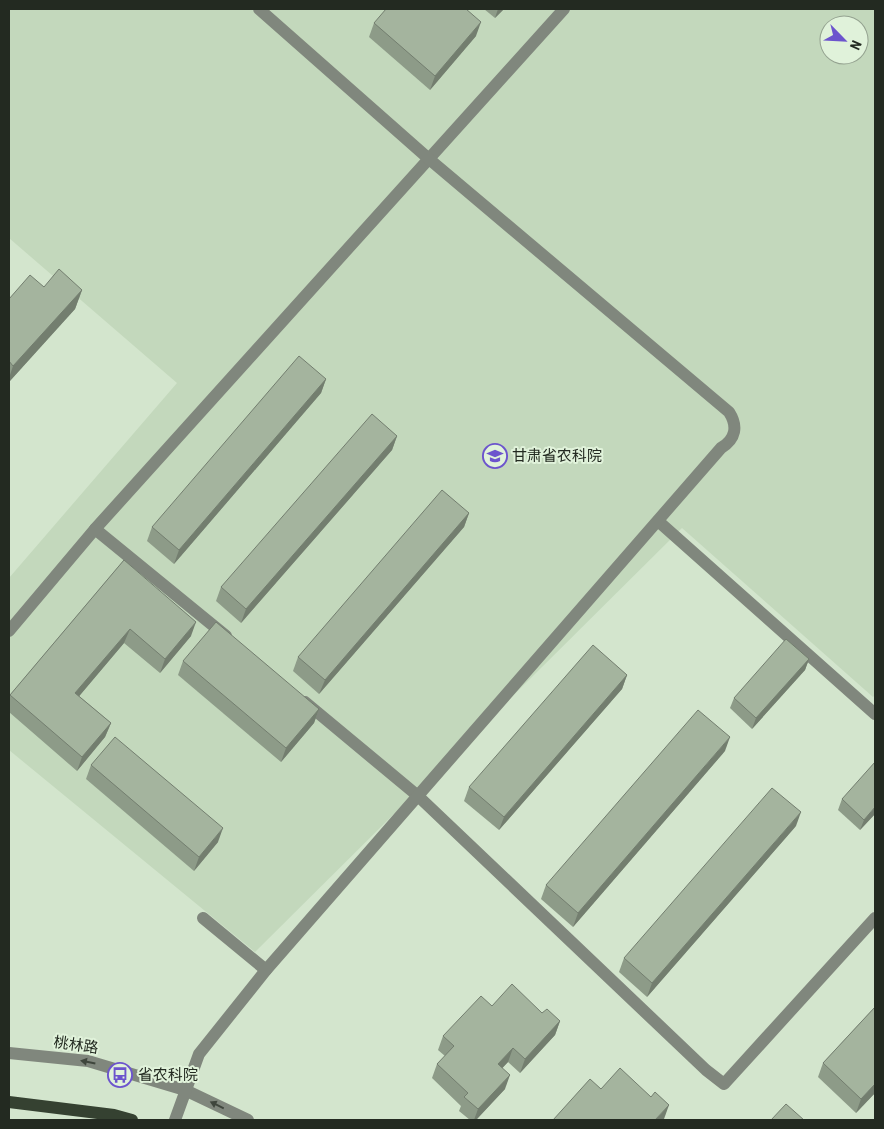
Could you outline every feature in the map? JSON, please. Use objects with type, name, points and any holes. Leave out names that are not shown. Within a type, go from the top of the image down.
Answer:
[{"type":"main road","points":[[9,1102],[132,1120]]},
{"type":"lane","points":[[175,1120],[199,1054],[266,970],[658,520],[732,439],[735,425],[729,412],[429,159],[259,9]]},
{"type":"lane","points":[[9,631],[95,529],[564,9]]},
{"type":"lane","points":[[658,520],[875,714]]},
{"type":"lane","points":[[95,529],[234,643]]},
{"type":"lane","points":[[295,694],[418,796],[706,1070],[724,1084],[875,918]]},
{"type":"lane","points":[[203,918],[266,970]]},
{"type":"lane","name":"桃林路","points":[[9,1053],[88,1061],[185,1090],[248,1120]]},
{"type":"shaded area","name":"甘肃省农科院","points":[[9,9],[875,9],[875,695],[873,697],[682,528],[255,952],[9,750],[9,578],[177,383],[9,238]]},
{"type":"building","points":[[386,9],[466,9],[481,22],[435,76],[374,23]]},
{"type":"building","points":[[59,269],[82,290],[13,366],[9,361],[9,299],[30,275],[44,287]]},
{"type":"building","points":[[299,356],[326,379],[179,550],[152,527]]},
{"type":"building","points":[[372,414],[397,436],[246,609],[221,587]]},
{"type":"building","points":[[442,490],[469,513],[325,680],[298,657]]},
{"type":"building","points":[[124,560],[196,622],[165,659],[130,629],[75,693],[111,723],[82,757],[10,695]]},
{"type":"building","points":[[216,622],[319,709],[286,748],[183,661]]},
{"type":"building","points":[[786,639],[809,659],[756,718],[734,698]]},
{"type":"building","points":[[593,645],[627,675],[504,817],[469,787]]},
{"type":"building","points":[[698,710],[730,737],[578,913],[546,885]]},
{"type":"building","points":[[115,737],[223,828],[199,857],[91,765]]},
{"type":"building","points":[[875,762],[875,807],[864,820],[842,799]]},
{"type":"building","points":[[772,788],[801,812],[652,983],[624,958]]},
{"type":"building","points":[[512,984],[542,1013],[547,1009],[560,1021],[525,1059],[513,1048],[498,1064],[510,1075],[478,1109],[464,1097],[468,1093],[437,1064],[454,1046],[443,1036],[481,996],[492,1006]]},
{"type":"building","points":[[875,1007],[875,1084],[861,1099],[823,1063]]},
{"type":"building","points":[[620,1068],[651,1097],[655,1092],[669,1105],[655,1120],[553,1120],[590,1079],[601,1089]]},
{"type":"building","points":[[786,1104],[804,1120],[771,1120]]},
{"type":"place","name":"甘肃省农科院","points":[[495,456]]},
{"type":"place","name":"省农科院","points":[[120,1075]]}]
